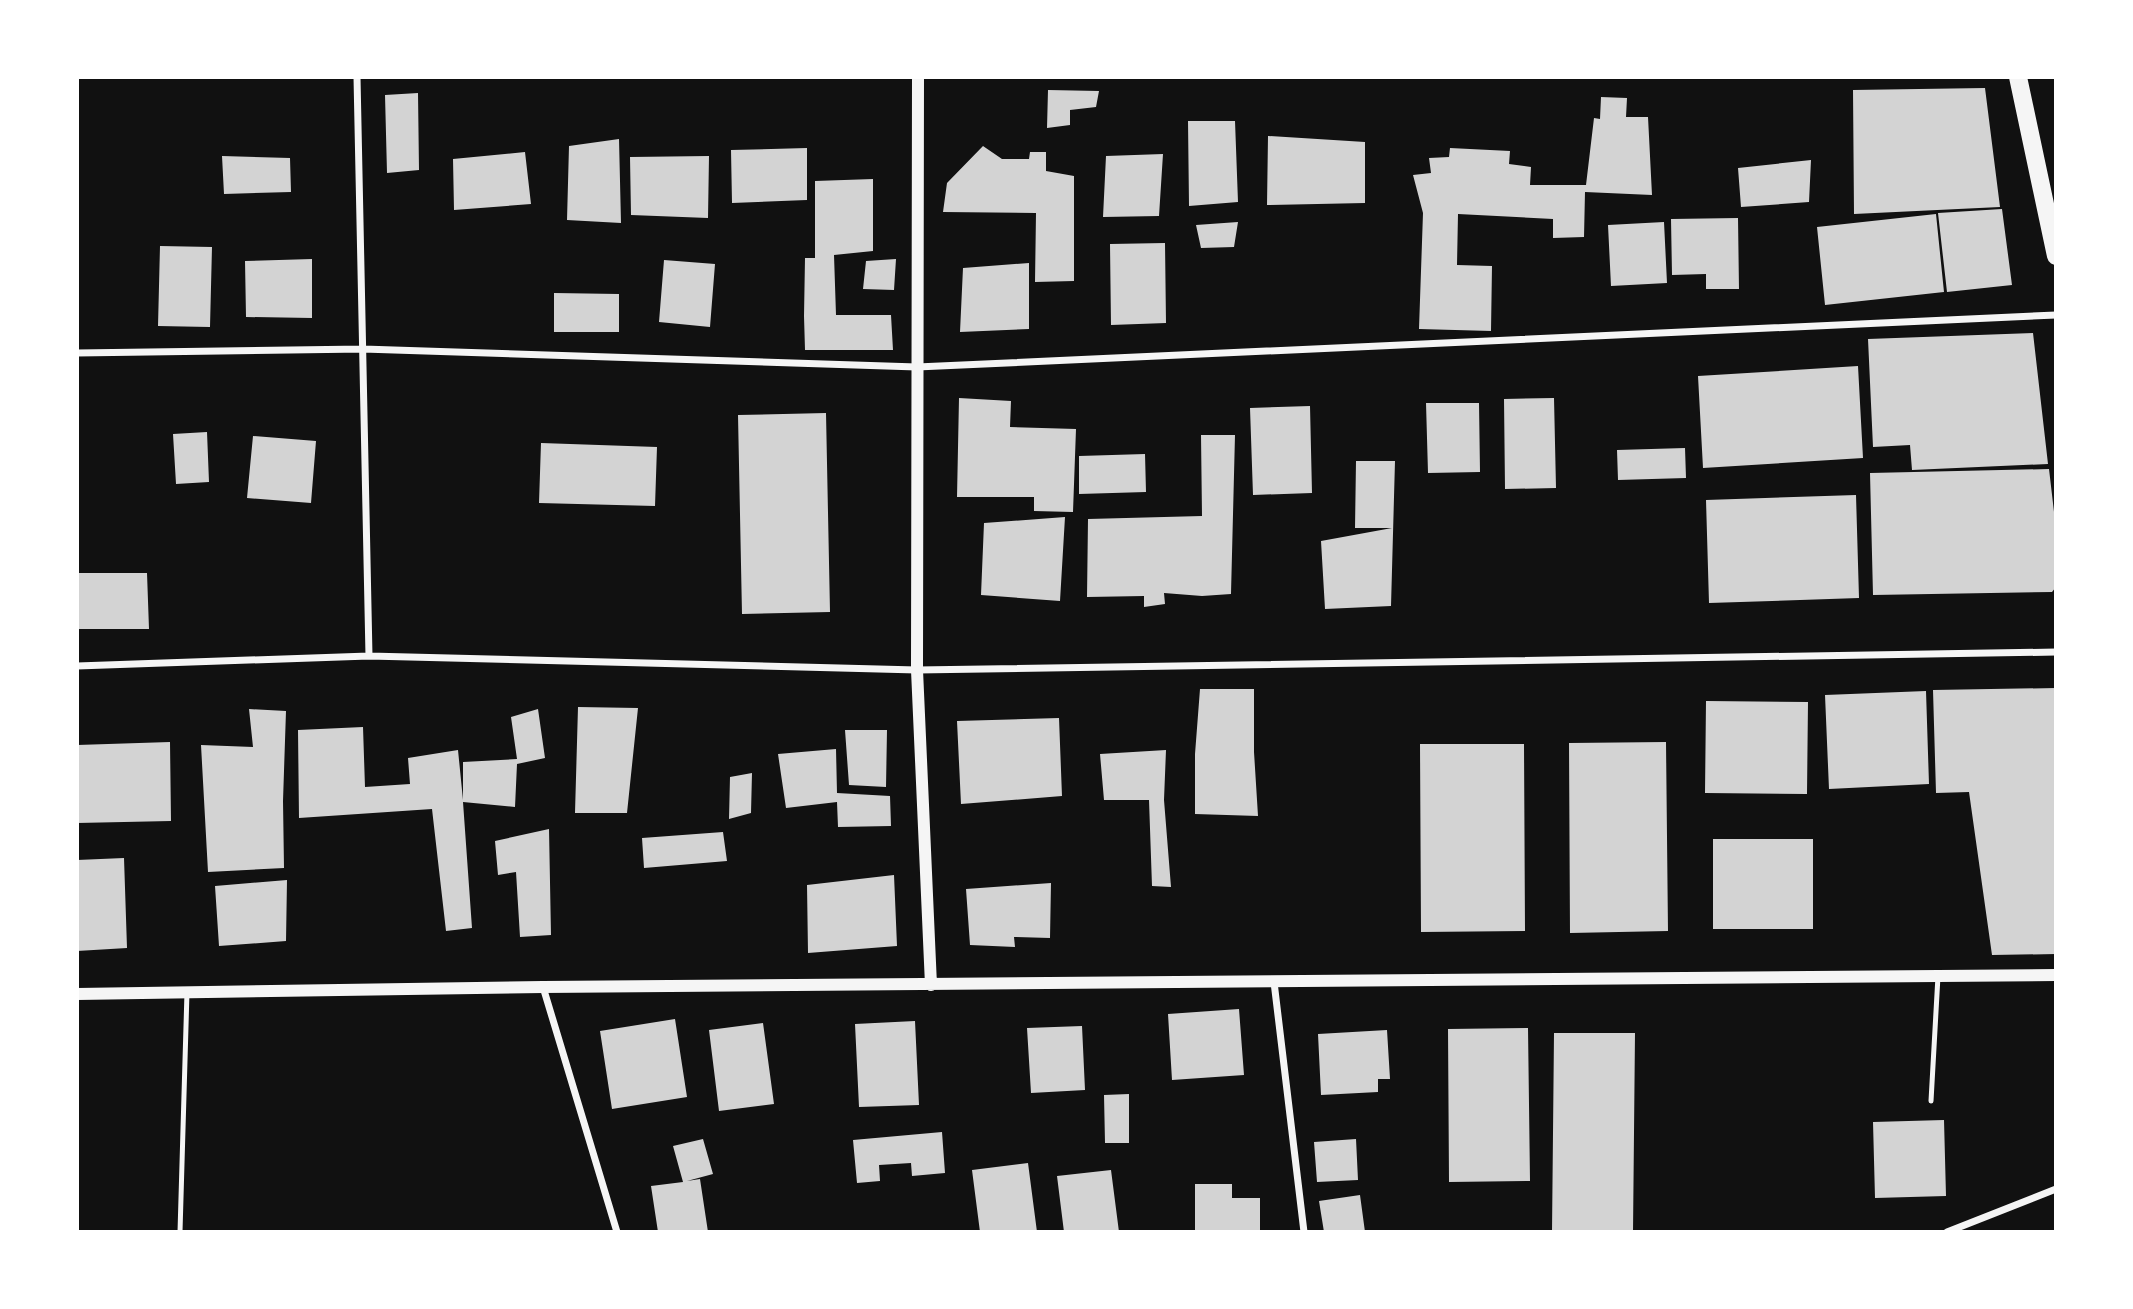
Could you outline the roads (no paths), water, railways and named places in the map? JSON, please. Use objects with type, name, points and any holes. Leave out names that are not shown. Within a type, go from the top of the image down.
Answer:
[{"type":"main road","points":[[2018,77],[2056,257]]},
{"type":"street","points":[[357,77],[369,656]]},
{"type":"street","points":[[918,77],[917,670],[931,985]]},
{"type":"street","points":[[77,353],[363,349],[918,367],[2056,315]]},
{"type":"street","points":[[77,666],[369,656],[917,670],[2056,652]]},
{"type":"street","points":[[77,994],[543,987],[2056,975]]},
{"type":"street","points":[[1274,982],[1304,1232]]},
{"type":"street","points":[[543,987],[617,1232]]},
{"type":"street","points":[[1947,1232],[2056,1189]]},
{"type":"lane","points":[[1931,1101],[1938,976]]},
{"type":"lane","points":[[180,1232],[187,992]]}]
